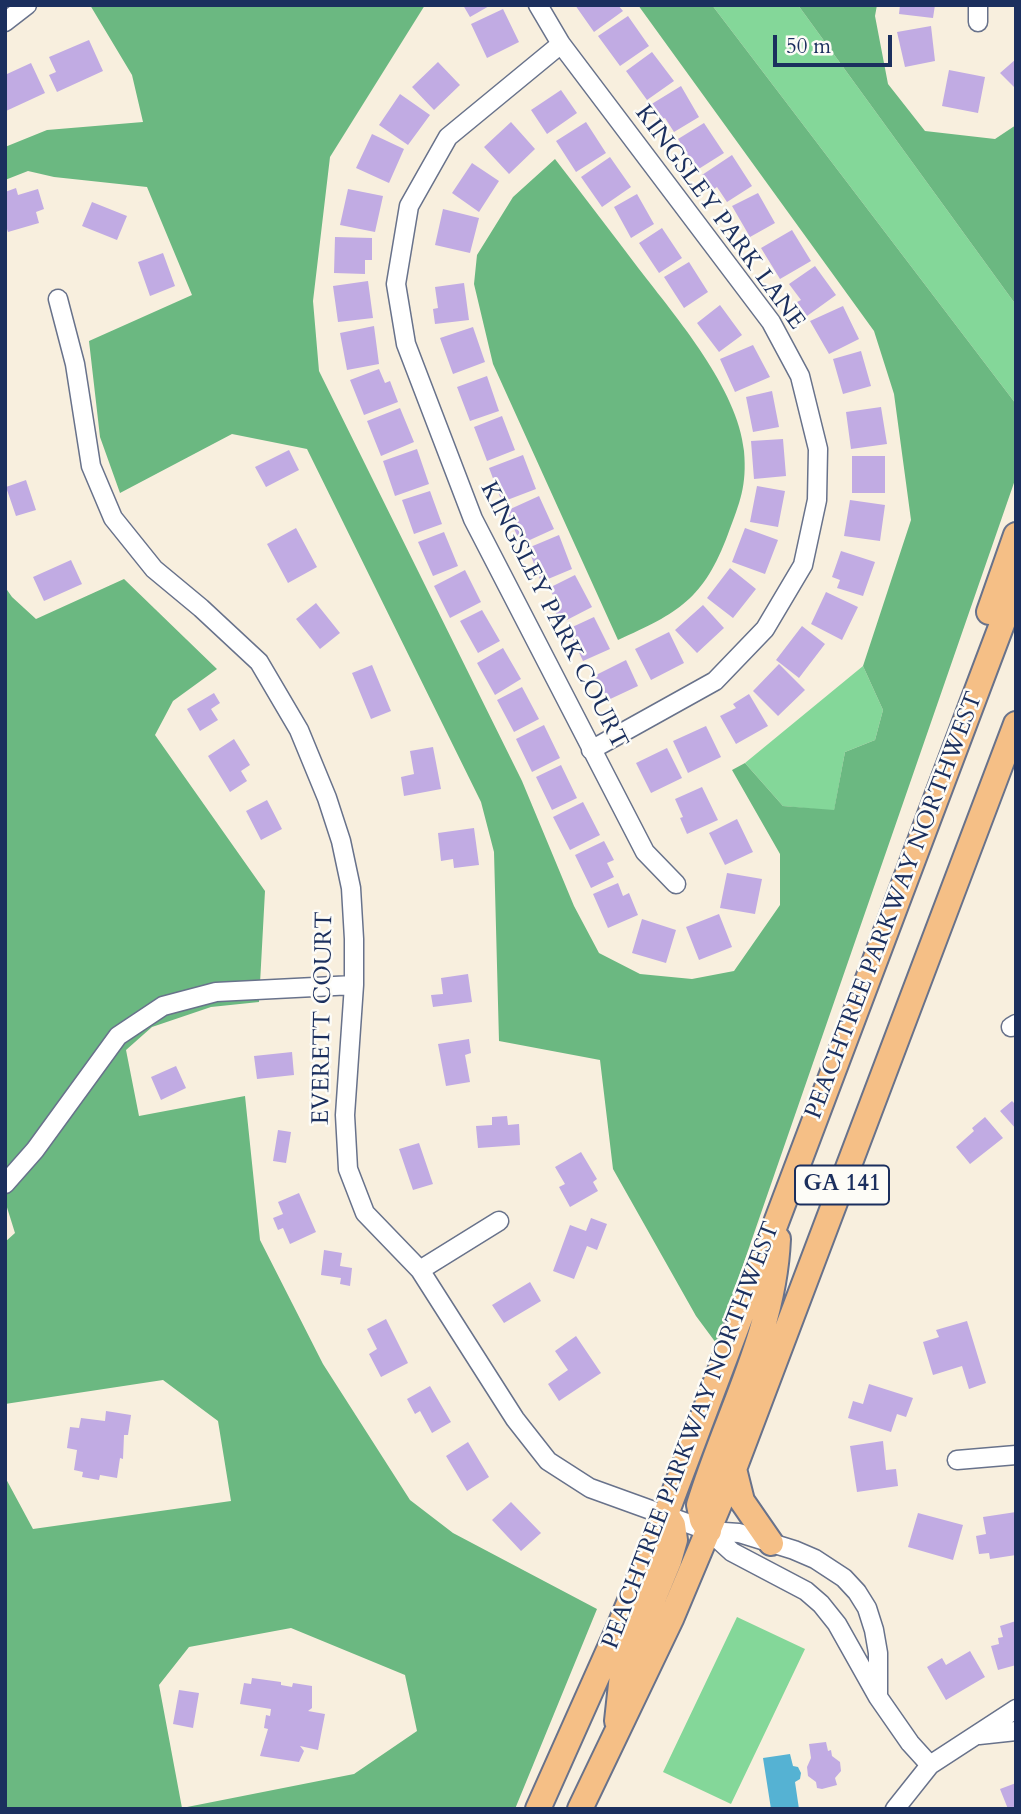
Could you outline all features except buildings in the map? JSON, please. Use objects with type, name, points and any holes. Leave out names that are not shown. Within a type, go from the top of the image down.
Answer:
[{"type":"highway","points":[[951,758],[959,706],[1016,535]]},
{"type":"highway","name":"PEACHTREE PARKWAY NORTHWEST","points":[[538,1809],[666,1514],[1016,587]]},
{"type":"highway","name":"PEACHTREE PARKWAY NORTHWEST","points":[[580,1809],[671,1619],[734,1469],[1016,724]]},
{"type":"highway","points":[[709,1531],[702,1520],[699,1505],[765,1323],[774,1277],[778,1214]]},
{"type":"highway","points":[[734,1469],[742,1501],[771,1542]]},
{"type":"highway","points":[[616,1735],[622,1675],[669,1561],[674,1540],[673,1525],[666,1514]]},
{"type":"street","points":[[5,22],[27,5]]},
{"type":"street","name":"KINGSLEY PARK LANE","points":[[541,6],[561,44],[771,322],[800,376],[818,449],[817,500],[803,565],[765,629],[715,681],[592,750]]},
{"type":"street","name":"KINGSLEY PARK COURT","points":[[561,44],[448,137],[409,206],[396,284],[406,344],[473,519],[645,852],[676,884]]},
{"type":"street","name":"EVERETT COURT","points":[[58,299],[75,364],[91,466],[113,519],[154,569],[259,662],[299,730],[327,798],[341,841],[351,888],[354,985],[345,1115],[348,1169],[365,1213],[420,1270],[515,1419],[548,1461],[590,1488],[709,1531]]},
{"type":"street","points":[[5,1184],[35,1150],[118,1036],[163,1006],[216,992],[354,985]]},
{"type":"street","points":[[420,1270],[499,1221]]},
{"type":"street","points":[[957,1460],[1016,1455]]},
{"type":"street","points":[[709,1531],[739,1533],[771,1542],[815,1559],[845,1578],[867,1608],[874,1630],[878,1653],[878,1697]]},
{"type":"street","points":[[709,1531],[732,1552],[797,1586],[821,1605],[837,1624],[878,1697],[910,1743],[930,1765]]},
{"type":"street","points":[[895,1809],[930,1765],[1016,1709]]},
{"type":"street","points":[[972,1736],[1016,1731]]},
{"type":"green space","points":[[90,5],[425,5],[330,157],[313,301],[319,371],[522,781],[574,906],[599,953],[640,974],[692,979],[734,971],[780,905],[780,854],[732,770],[745,763],[783,806],[834,810],[845,752],[875,740],[883,710],[863,666],[911,520],[894,394],[874,331],[638,5],[712,5],[1016,404],[1016,477],[716,1343],[696,1316],[613,1169],[600,1060],[499,1041],[494,852],[481,802],[307,449],[232,434],[120,493],[100,437],[89,341],[192,295],[147,187],[54,177],[28,171],[5,180],[5,147],[47,130],[143,122],[132,75]]},
{"type":"green space","points":[[712,5],[798,5],[1016,305],[1016,404]]},
{"type":"green space","points":[[798,5],[877,5],[875,16],[888,84],[925,131],[995,139],[1016,125],[1016,305]]},
{"type":"green space","points":[[555,159],[703,355],[730,403],[744,451],[744,474],[739,503],[719,556],[709,574],[698,589],[673,612],[618,640],[493,364],[474,284],[477,255],[513,197]]},
{"type":"green space","points":[[124,579],[217,669],[173,701],[155,735],[265,891],[259,1002],[211,1007],[152,1027],[126,1050],[139,1116],[245,1096],[260,1240],[323,1364],[410,1500],[453,1533],[597,1609],[515,1809],[5,1809],[5,1477],[33,1529],[231,1501],[218,1421],[163,1380],[5,1404],[5,1242],[15,1233],[5,1201],[5,587],[36,619]],"holes":[[[291,1628],[405,1675],[417,1731],[354,1774],[182,1808],[159,1685],[189,1647]]]},
{"type":"green space","points":[[863,666],[883,710],[875,740],[845,752],[834,811],[783,806],[745,763]]},
{"type":"green space","points":[[737,1617],[805,1649],[731,1804],[663,1772]]},
{"type":"water","points":[[790,1754],[793,1766],[798,1767],[801,1773],[800,1779],[795,1782],[799,1809],[771,1809],[763,1758]]}]
